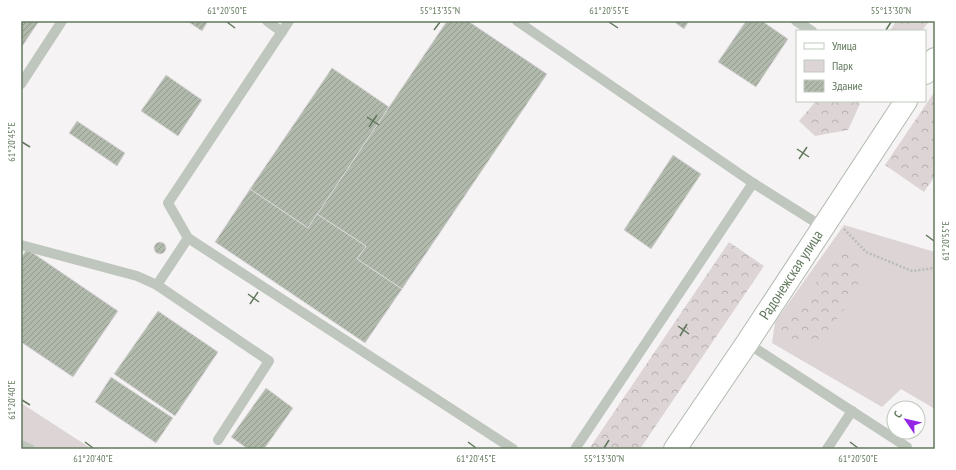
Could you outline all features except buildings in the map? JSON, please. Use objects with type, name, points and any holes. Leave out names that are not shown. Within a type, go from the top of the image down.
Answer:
[{"type":"street","points":[[926,72],[935,59]]},
{"type":"street","name":"Радонежская улица","points":[[675,449],[747,343],[905,102]]},
{"type":"lane","points":[[21,84],[62,21]]},
{"type":"lane","points":[[267,21],[282,32]]},
{"type":"lane","points":[[289,21],[168,203],[188,238],[513,449]]},
{"type":"lane","points":[[517,21],[753,182],[827,221]]},
{"type":"lane","points":[[796,21],[810,30]]},
{"type":"lane","points":[[575,449],[753,182]]},
{"type":"lane","points":[[157,285],[188,238]]},
{"type":"lane","points":[[21,245],[137,276],[157,285],[269,361],[218,440]]},
{"type":"lane","points":[[747,343],[907,447],[907,449]]},
{"type":"lane","points":[[827,449],[852,411]]},
{"type":"lane","points":[[21,445],[30,449]]},
{"type":"path","points":[[827,221],[866,252],[912,271],[935,268]]},
{"type":"green space","points":[[896,21],[929,21],[923,30],[891,30]]},
{"type":"green space","points":[[935,91],[935,176],[924,192],[885,165]]},
{"type":"green space","points":[[815,102],[859,102],[860,104],[848,130],[815,136],[799,121]]},
{"type":"green space","points":[[844,225],[935,252],[935,409],[926,404],[926,400],[920,400],[901,389],[889,400],[886,400],[886,403],[882,407],[772,343],[775,322]]},
{"type":"green space","points":[[729,242],[764,266],[640,449],[589,449]]},
{"type":"green space","points":[[844,245],[863,270],[853,297],[819,342],[789,340],[780,331]]},
{"type":"green space","points":[[21,403],[92,449],[21,449]]}]
